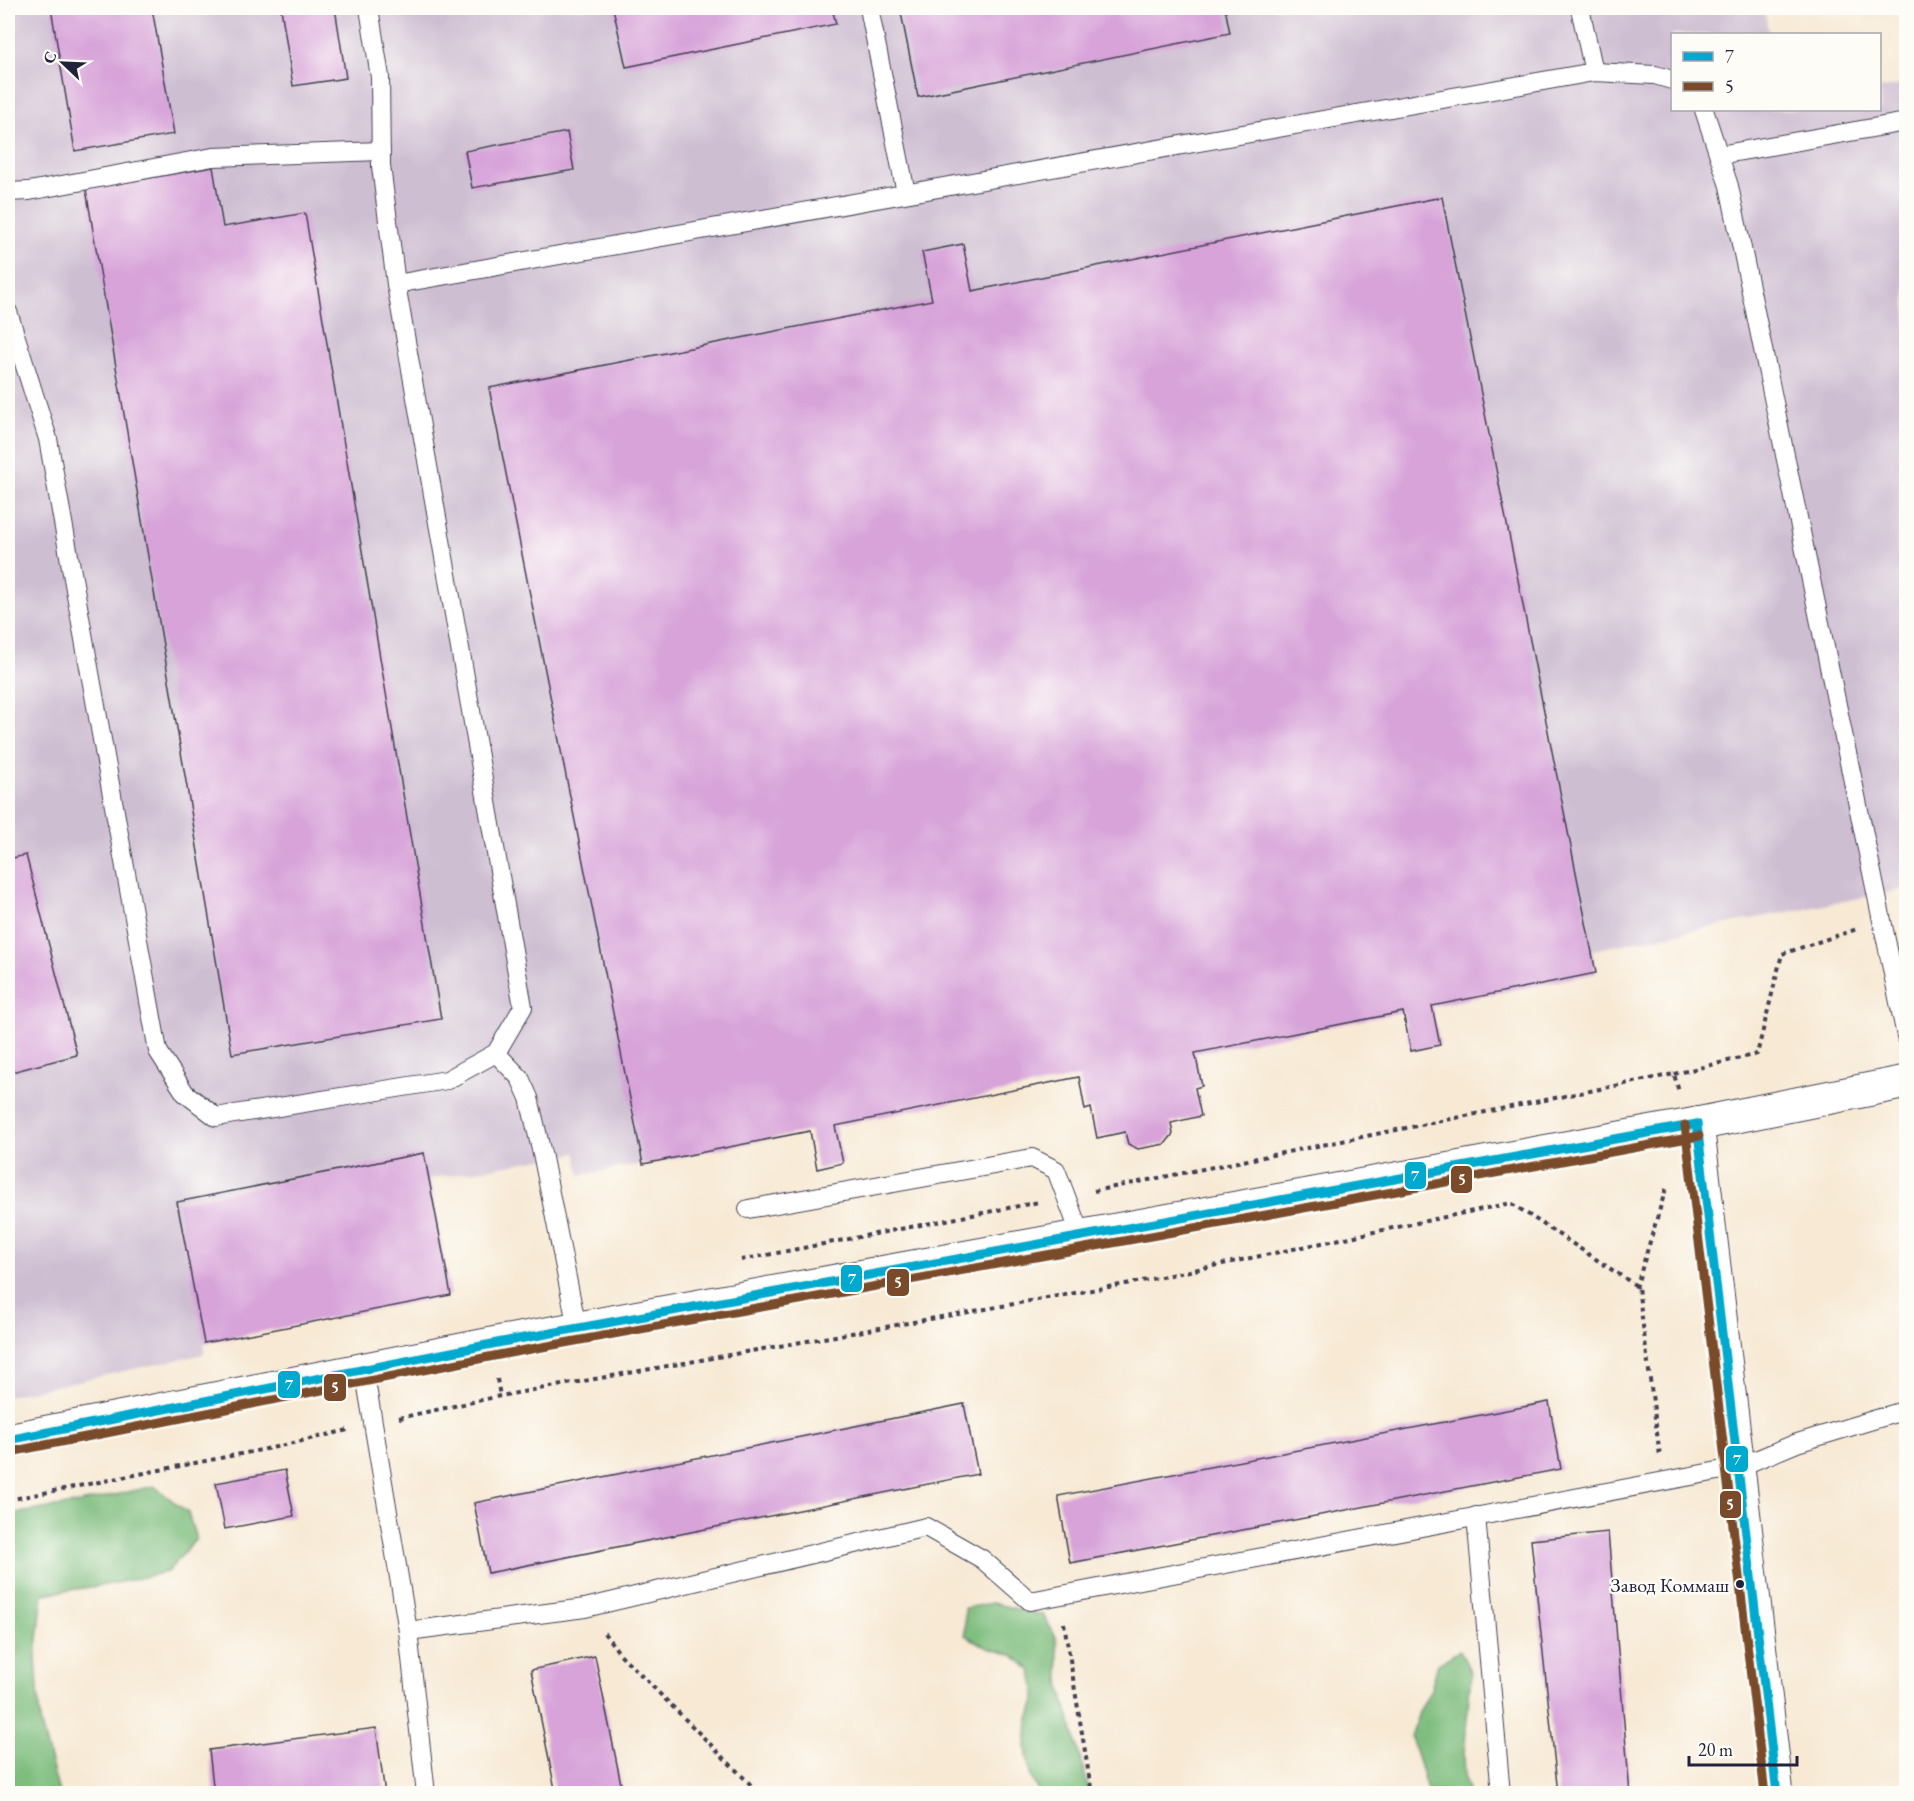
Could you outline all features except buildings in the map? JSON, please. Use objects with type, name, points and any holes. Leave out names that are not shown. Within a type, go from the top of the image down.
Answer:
[{"type":"main road","points":[[8,1440],[577,1328],[1697,1124],[1906,1082]]},
{"type":"main road","points":[[1697,1124],[1777,1794]]},
{"type":"lane","points":[[8,312],[48,438],[158,1051],[184,1094],[216,1117],[447,1080],[496,1053],[523,1007],[396,284],[381,166],[380,77],[369,8]]},
{"type":"lane","points":[[869,8],[906,193]]},
{"type":"lane","points":[[1580,8],[1594,72]]},
{"type":"lane","points":[[396,284],[1594,72],[1655,75],[1671,80]]},
{"type":"lane","points":[[1704,111],[1729,186],[1906,1036]]},
{"type":"lane","points":[[1719,155],[1906,122]]},
{"type":"lane","points":[[8,192],[30,191],[213,157],[381,151]]},
{"type":"lane","points":[[496,1053],[520,1078],[529,1098],[577,1328]]},
{"type":"lane","points":[[748,1209],[1032,1158],[1056,1170],[1081,1236]]},
{"type":"lane","points":[[364,1369],[408,1631],[426,1794]]},
{"type":"lane","points":[[408,1631],[585,1608],[926,1527],[982,1559],[1029,1601],[1738,1467],[1797,1443],[1906,1410]]},
{"type":"lane","points":[[1476,1516],[1501,1794]]},
{"type":"path","points":[[1674,1074],[1756,1054],[1782,954],[1883,920]]},
{"type":"path","points":[[8,1500],[276,1447],[373,1423],[500,1396],[1142,1281],[1511,1203],[1638,1287],[1664,1480]]},
{"type":"path","points":[[1060,1594],[1092,1794]]},
{"type":"path","points":[[585,1608],[620,1654],[760,1794]]},
{"type":"shaded area","points":[[8,8],[1764,8],[1769,33],[1671,33],[1671,111],[1881,111],[1881,89],[1906,83],[1906,889],[1592,950],[1596,973],[643,1164],[580,1175],[576,1153],[429,1179],[424,1153],[177,1201],[204,1343],[204,1354],[8,1396]]},
{"type":"green space","points":[[154,1486],[188,1513],[196,1539],[167,1572],[111,1584],[43,1594],[36,1657],[40,1721],[59,1793],[8,1793],[8,1515],[80,1503]]},
{"type":"green space","points":[[992,1603],[1043,1615],[1056,1637],[1061,1688],[1090,1793],[1039,1793],[1030,1775],[1026,1748],[1028,1722],[1036,1698],[1032,1671],[1013,1655],[988,1648],[965,1635],[965,1608]]},
{"type":"green space","points":[[1460,1650],[1471,1673],[1464,1754],[1465,1780],[1469,1793],[1428,1793],[1411,1737],[1419,1712],[1431,1689],[1438,1664]]},
{"type":"transit line","name":"7","points":[[1697,1124],[1777,1794]]},
{"type":"transit line","name":"7","points":[[8,1440],[502,1342],[1697,1124]]},
{"type":"transit line","name":"5","points":[[1685,1125],[1765,1794]]},
{"type":"transit line","name":"5","points":[[10,1452],[504,1354],[1699,1136]]},
{"type":"place","name":"Завод Коммаш","points":[[1740,1584]]}]
